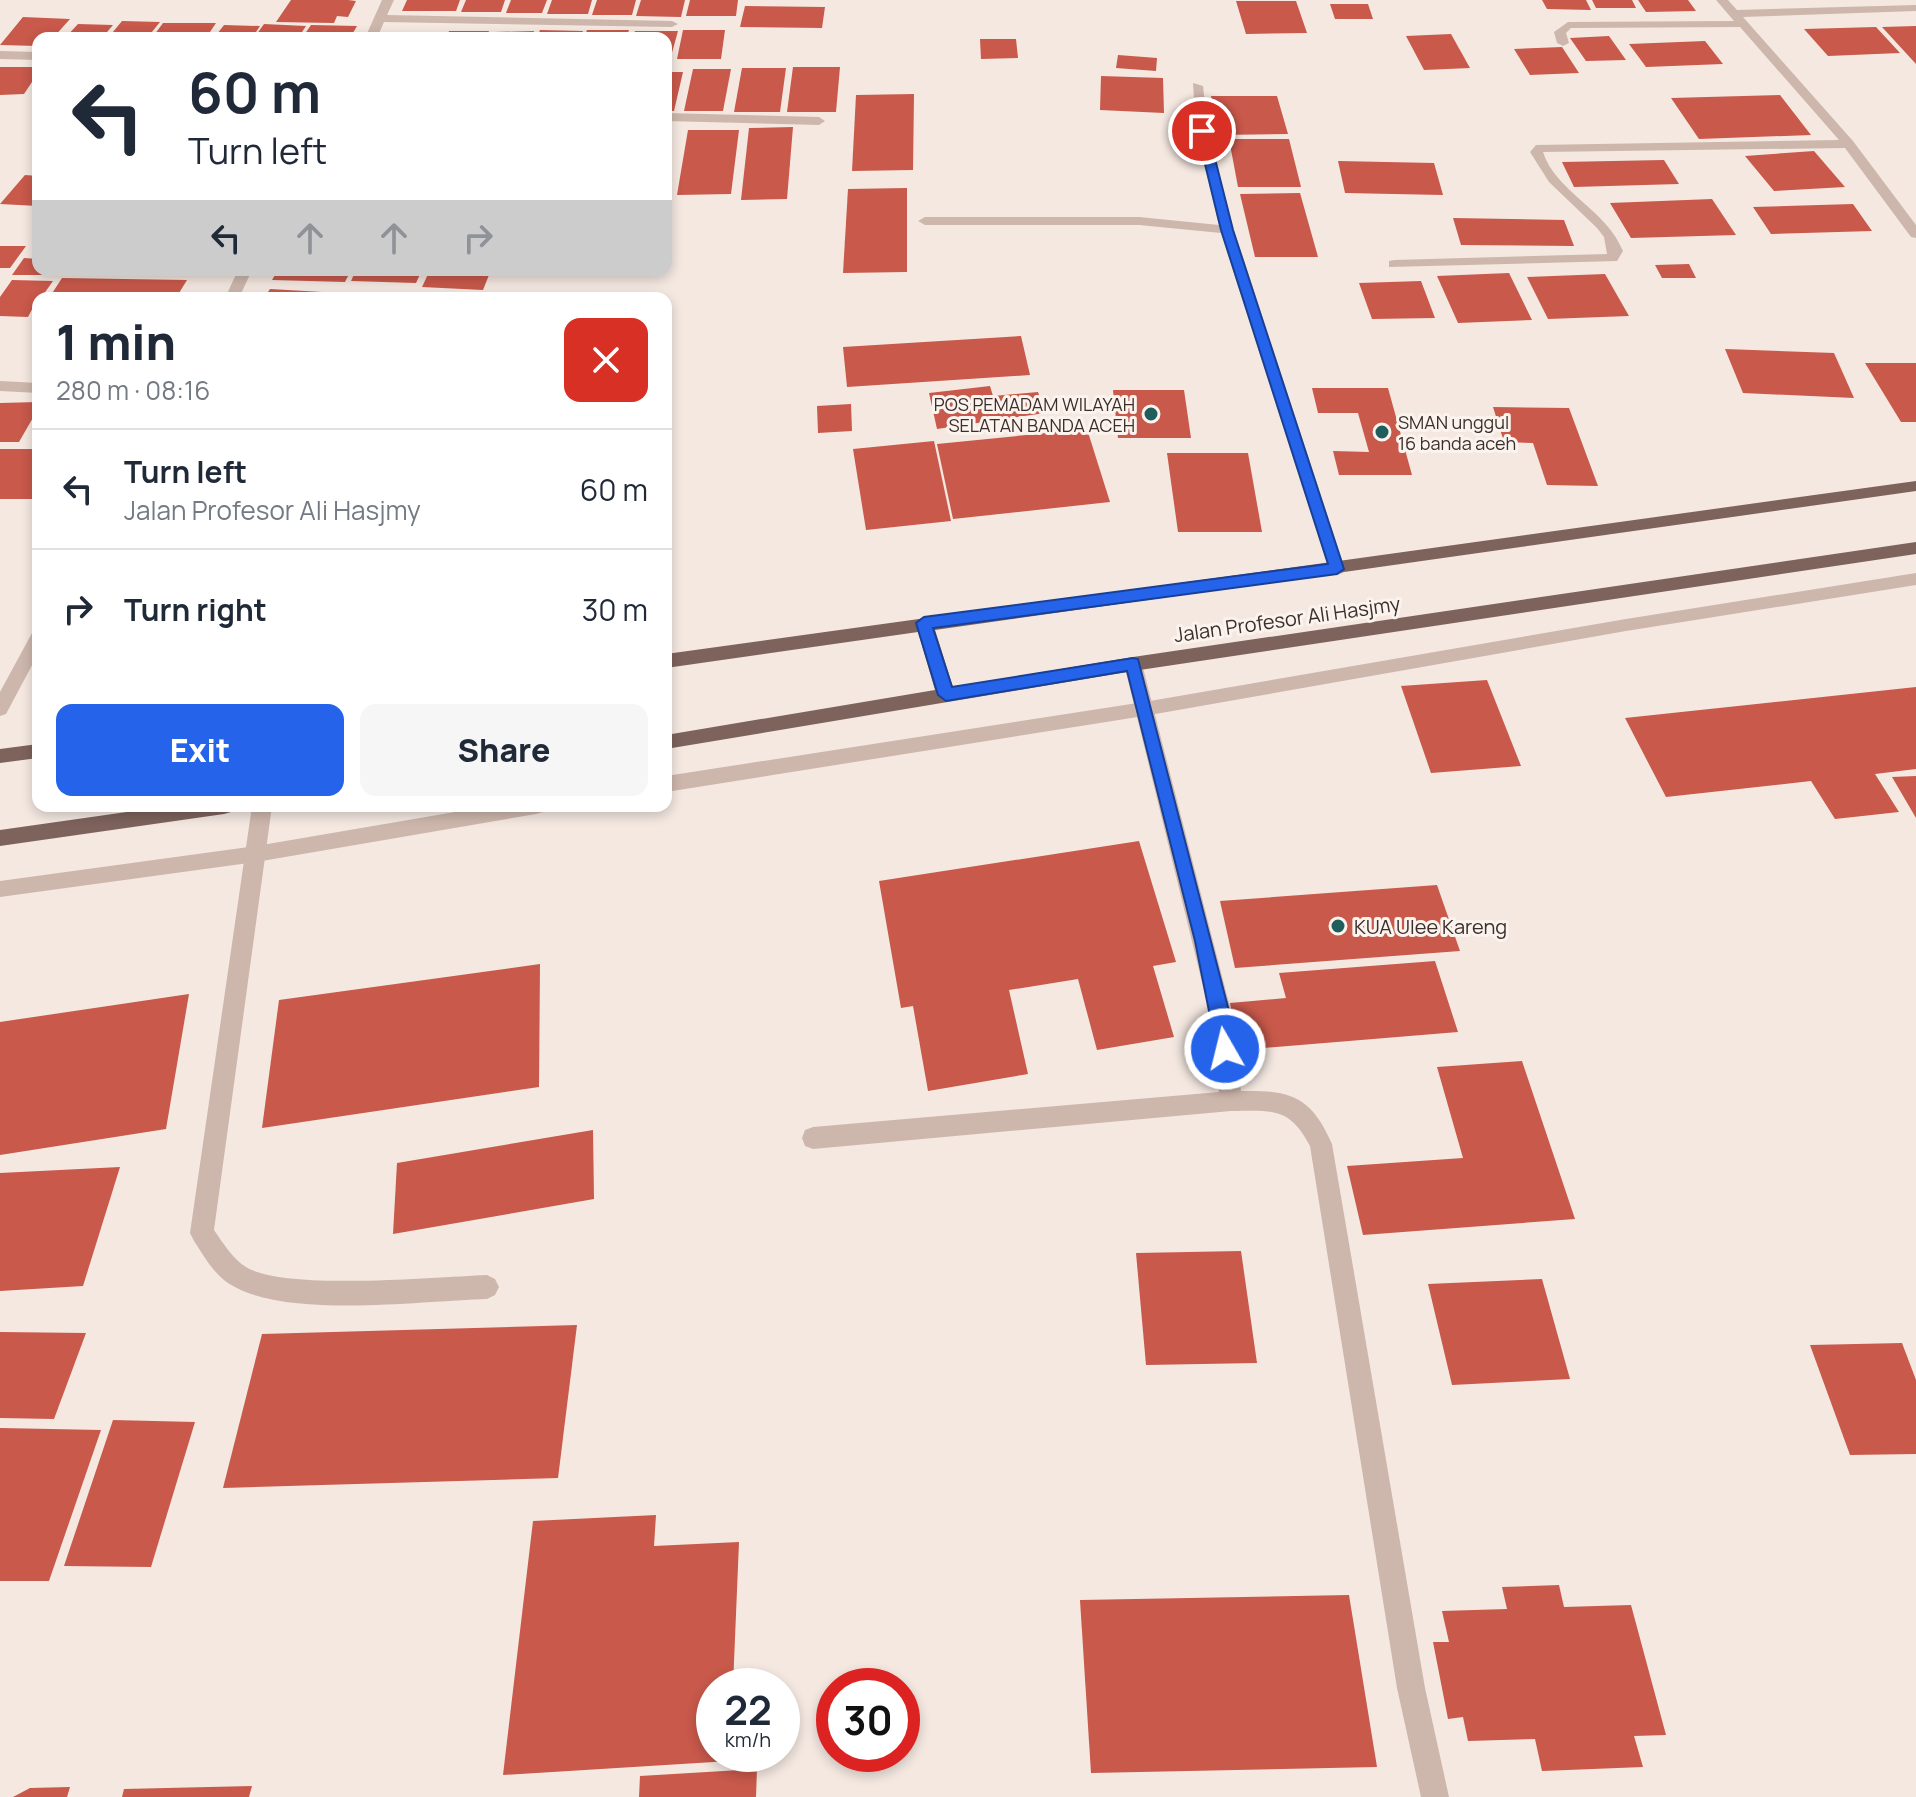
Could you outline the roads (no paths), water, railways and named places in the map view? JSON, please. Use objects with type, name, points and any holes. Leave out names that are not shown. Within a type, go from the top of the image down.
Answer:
[{"type":"main road","points":[[672,660],[1916,486]]},
{"type":"main road","name":"Jalan Profesor Ali Hasjmy","points":[[672,741],[1133,664],[1916,548]]},
{"type":"main road","points":[[924,623],[946,695]]},
{"type":"main road","points":[[0,756],[32,752]]},
{"type":"main road","points":[[0,838],[182,812]]},
{"type":"street","points":[[374,32],[388,0]]},
{"type":"street","points":[[1722,0],[1849,144],[1916,234]]},
{"type":"street","points":[[1563,43],[1560,32],[1564,26],[1579,23],[1738,19],[1916,8]]},
{"type":"street","points":[[380,18],[672,24]]},
{"type":"street","points":[[0,55],[32,56]]},
{"type":"street","points":[[1197,86],[1202,131],[1227,230],[1337,569]]},
{"type":"street","points":[[672,117],[819,121]]},
{"type":"street","points":[[1394,264],[1612,258],[1616,251],[1615,244],[1599,224],[1556,185],[1539,160],[1536,152],[1540,148],[1849,144]]},
{"type":"street","points":[[925,221],[1139,221],[1227,230]]},
{"type":"street","points":[[0,386],[32,388]]},
{"type":"street","points":[[672,783],[1144,709],[1626,625],[1916,579]]},
{"type":"street","points":[[0,709],[32,649]]},
{"type":"street","points":[[1133,664],[1223,1023],[1231,1101]]},
{"type":"street","points":[[261,812],[202,1233],[219,1257],[243,1279],[293,1291],[487,1287]]},
{"type":"street","points":[[0,889],[256,854],[501,812]]},
{"type":"street","points":[[813,1138],[1231,1101],[1288,1102],[1309,1118],[1321,1144],[1411,1688],[1435,1797]]},
{"type":"place","name":"POS PEMADAM WILAYAH SELATAN BANDA ACEH","points":[[1151,414]]},
{"type":"place","name":"SMAN unggul 16 banda aceh","points":[[1382,432]]},
{"type":"place","name":"KUA Ulee Kareng","points":[[1338,926]]}]
